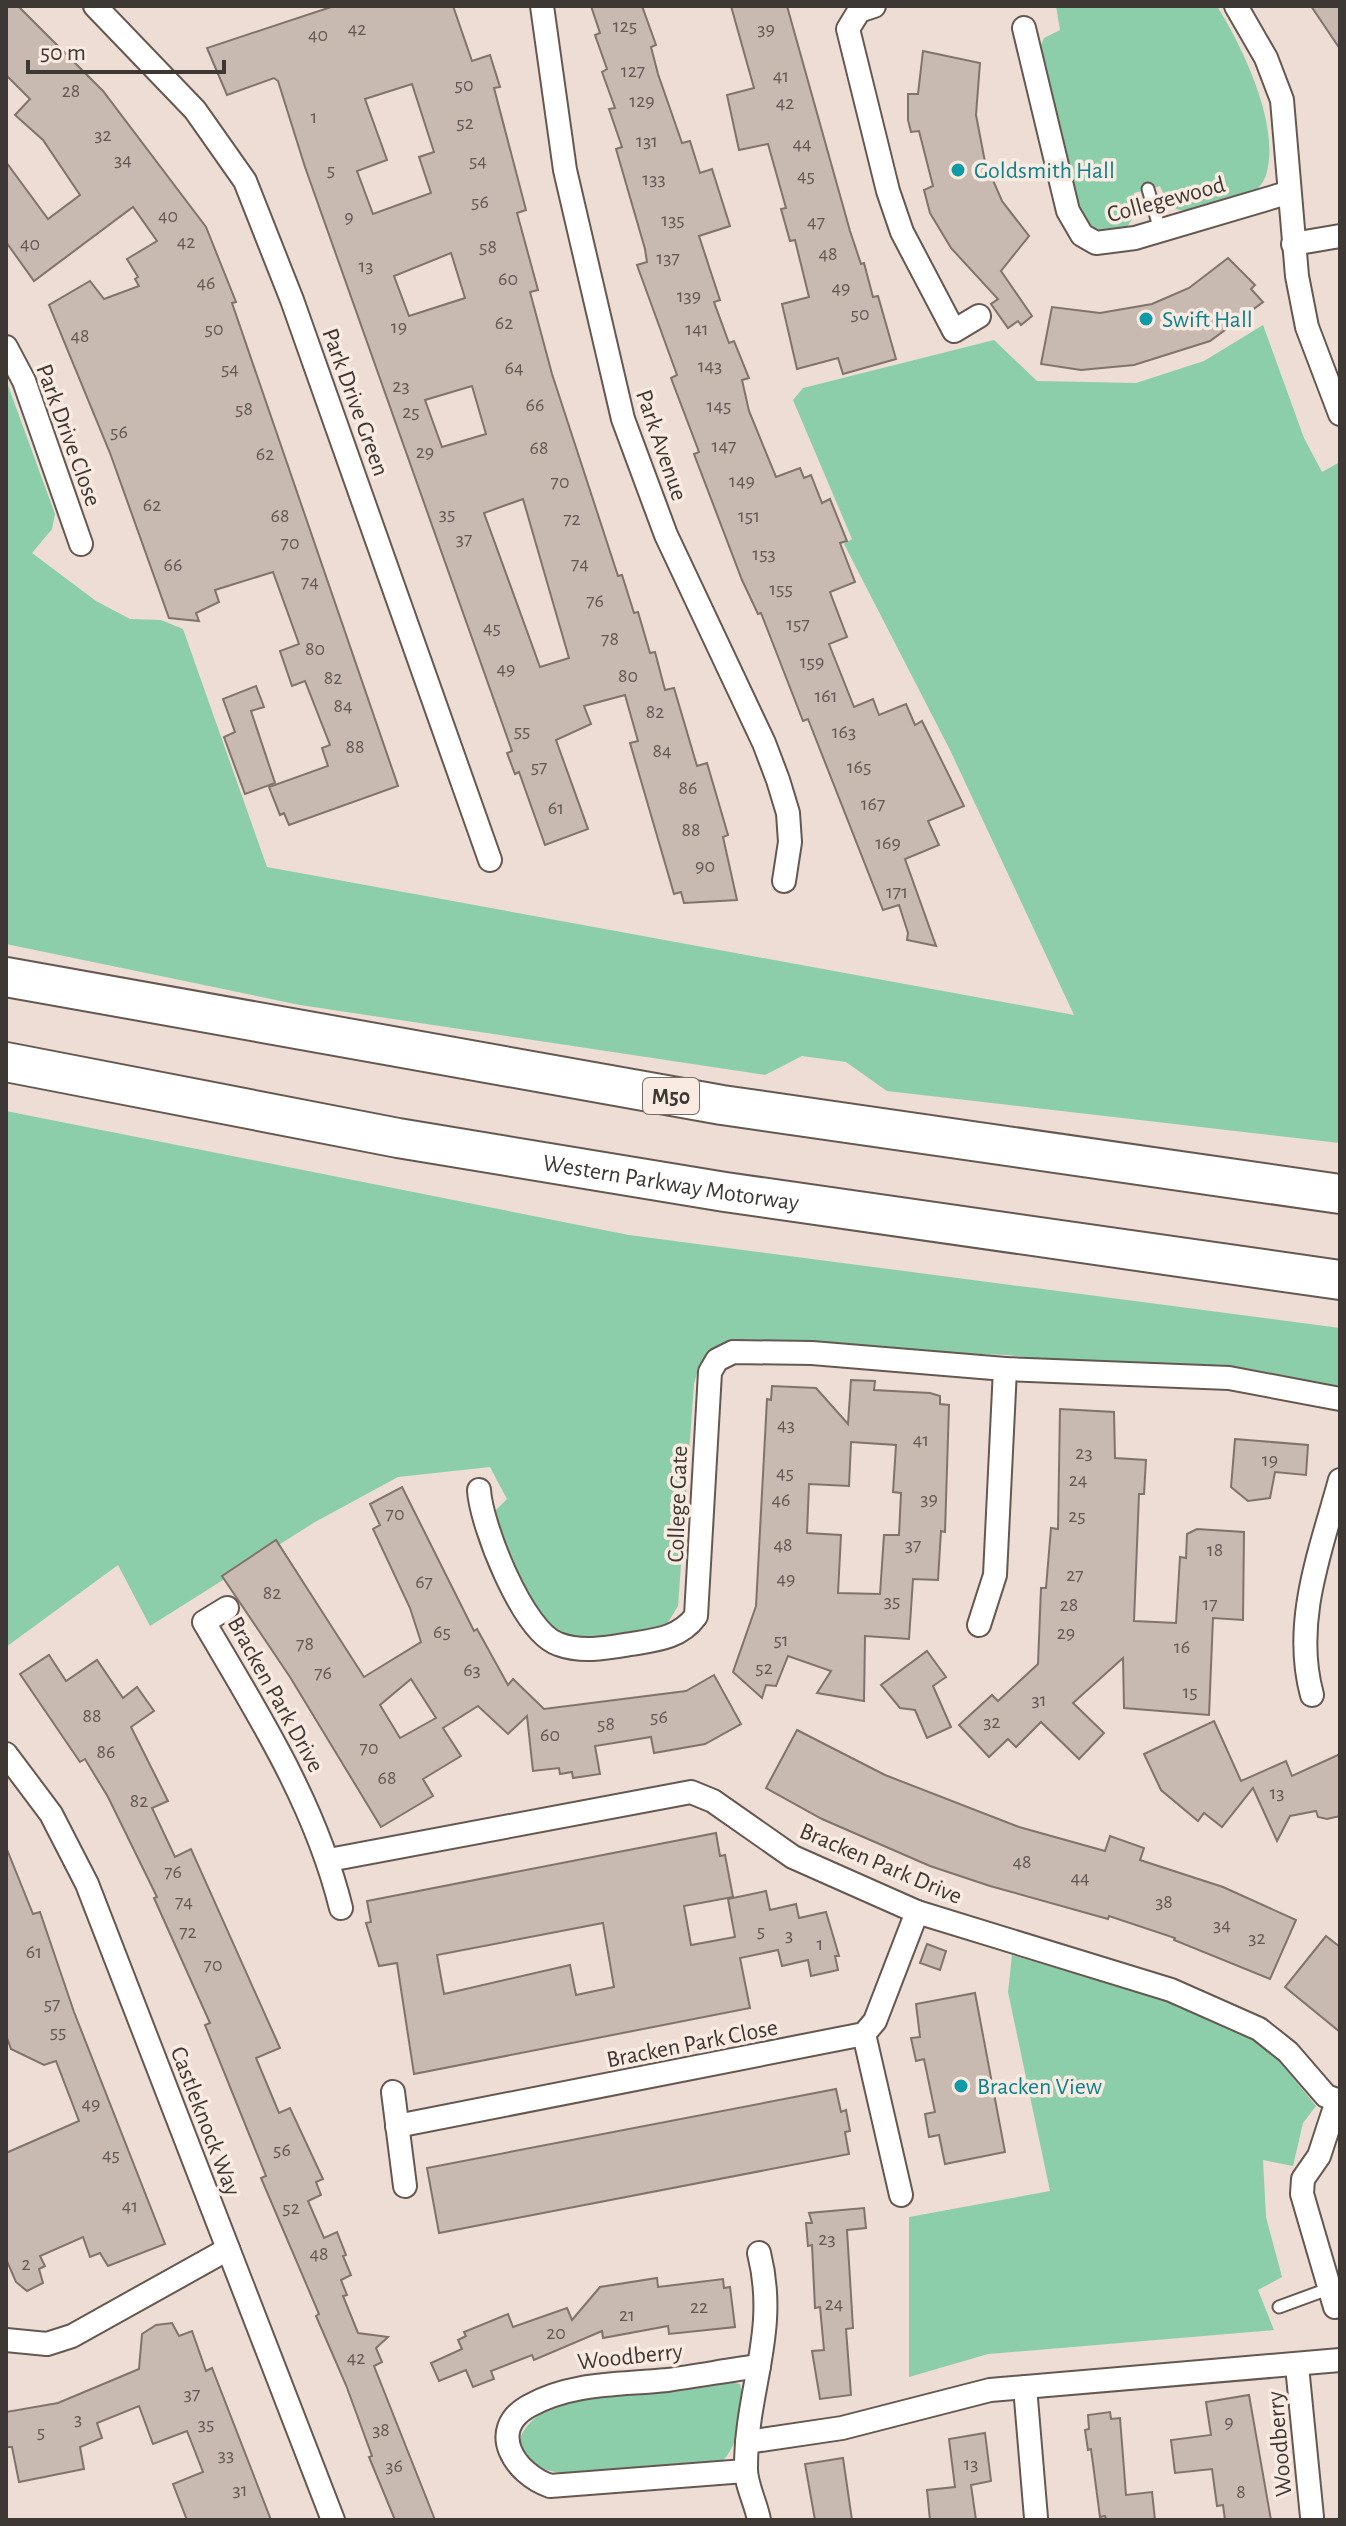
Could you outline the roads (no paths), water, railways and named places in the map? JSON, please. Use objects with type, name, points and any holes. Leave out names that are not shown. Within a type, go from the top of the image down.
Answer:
[{"type":"highway","name":"M50","points":[[6,977],[722,1105],[1340,1194]]},
{"type":"highway","name":"Western Parkway Motorway","points":[[6,1062],[398,1138],[725,1192],[1340,1280]]},
{"type":"street","name":"Park Drive Green","points":[[95,6],[195,110],[245,181],[292,300],[490,860]]},
{"type":"street","name":"Park Avenue","points":[[542,6],[565,170],[623,419],[666,535],[764,743],[778,780],[788,813],[790,842],[784,881]]},
{"type":"street","points":[[874,6],[859,11],[848,29],[888,191],[902,232],[954,331],[979,316]]},
{"type":"street","points":[[1236,6],[1266,58],[1282,100],[1287,193],[1307,327],[1340,414]]},
{"type":"street","name":"Collegewood","points":[[1024,28],[1068,211],[1075,226],[1096,243],[1160,230],[1287,193]]},
{"type":"street","points":[[1293,244],[1340,236]]},
{"type":"street","name":"Park Drive Close","points":[[6,347],[24,381],[81,544]]},
{"type":"street","name":"College Gate","points":[[479,1490],[483,1518],[500,1560],[535,1624],[546,1637],[573,1649],[656,1640],[687,1629],[699,1606],[710,1372],[717,1360],[733,1352],[812,1353],[1005,1369],[1229,1378],[1340,1399]]},
{"type":"street","points":[[979,1625],[995,1575],[1005,1369]]},
{"type":"street","points":[[1312,1695],[1306,1671],[1306,1612],[1340,1480]]},
{"type":"street","name":"Bracken Park Drive","points":[[227,1608],[204,1622],[290,1771],[329,1860],[341,1908]]},
{"type":"street","name":"Castleknock Way","points":[[6,1754],[51,1814],[85,1878],[333,2520]]},
{"type":"street","name":"Bracken Park Drive","points":[[329,1860],[691,1792],[713,1801],[793,1857],[917,1912],[1100,1966],[1211,2007],[1259,2029],[1288,2052],[1326,2096],[1338,2101]]},
{"type":"street","points":[[901,2195],[864,2034],[875,2021],[917,1912]]},
{"type":"street","name":"Bracken Park Close","points":[[397,2126],[864,2034]]},
{"type":"street","points":[[393,2092],[405,2186]]},
{"type":"street","points":[[1332,2298],[1302,2194],[1303,2179],[1319,2156],[1338,2101]]},
{"type":"street","points":[[6,2340],[47,2344],[72,2336],[228,2249]]},
{"type":"street","points":[[759,2253],[767,2283],[768,2323],[747,2442],[745,2471],[759,2520]]},
{"type":"street","name":"Woodberry","points":[[747,2442],[842,2428],[990,2390],[1340,2360]]},
{"type":"street","name":"Woodberry","points":[[745,2471],[550,2486],[523,2473],[507,2446],[507,2434],[509,2424],[527,2407],[570,2389],[759,2366]]},
{"type":"street","name":"Woodberry","points":[[1297,2366],[1312,2517]]},
{"type":"street","points":[[1025,2387],[1036,2518]]},
{"type":"lane","points":[[1148,189],[1160,230]]},
{"type":"lane","points":[[1279,2307],[1332,2298]]},
{"type":"place","name":"Goldsmith Hall","points":[[958,170]]},
{"type":"place","name":"Swift Hall","points":[[1146,319]]},
{"type":"place","name":"Bracken View","points":[[961,2086]]}]
